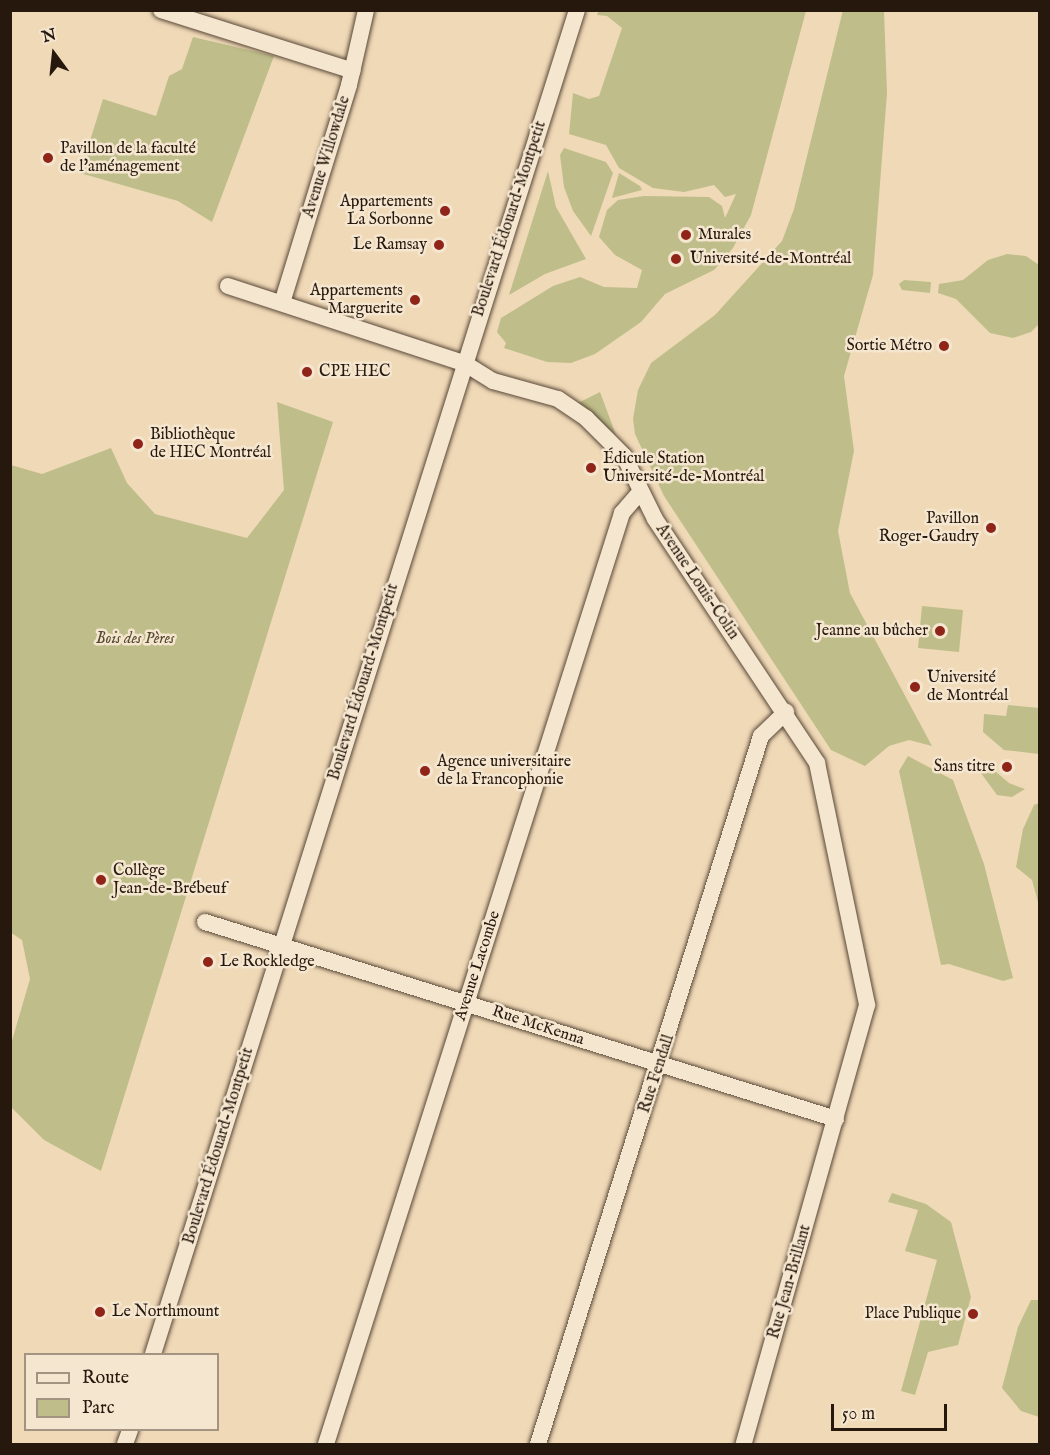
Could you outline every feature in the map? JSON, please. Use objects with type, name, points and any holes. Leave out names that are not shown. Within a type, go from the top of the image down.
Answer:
[{"type":"street","points":[[161,10],[353,71]]},
{"type":"street","name":"Avenue Willowdale","points":[[282,303],[353,71],[366,10]]},
{"type":"street","name":"Boulevard Édouard-Montpetit","points":[[153,1353],[577,10]]},
{"type":"street","name":"Avenue Louis-Colin","points":[[228,286],[464,363],[493,381],[558,399],[586,418],[624,456],[640,492],[786,712],[821,774],[866,990],[866,1016],[836,1119]]},
{"type":"street","name":"Avenue Lacombe","points":[[326,1444],[622,513],[640,492]]},
{"type":"street","name":"Rue Fendall","points":[[538,1444],[660,1065],[761,736],[786,712]]},
{"type":"street","name":"Rue McKenna","points":[[206,922],[836,1119]]},
{"type":"street","name":"Rue Jean-Brillant","points":[[744,1444],[836,1119]]},
{"type":"green space","points":[[599,10],[806,11],[751,215],[733,248],[714,270],[665,294],[641,322],[595,354],[571,363],[547,362],[504,348],[506,343],[497,332],[501,318],[553,286],[580,277],[604,287],[637,288],[642,270],[615,255],[599,237],[607,210],[618,200],[644,196],[709,197],[722,206],[725,218],[736,194],[725,197],[714,185],[684,192],[653,188],[619,168],[606,145],[569,134],[573,93],[589,99],[599,96],[622,28],[607,16],[597,15]]},
{"type":"green space","points":[[843,10],[884,11],[887,93],[873,275],[844,376],[854,451],[838,531],[850,593],[932,746],[909,740],[889,746],[865,766],[831,750],[664,496],[635,434],[633,419],[638,390],[651,363],[715,315],[782,241],[794,209]]},
{"type":"green space","points":[[193,37],[274,56],[212,222],[178,201],[80,173],[103,99],[156,116],[169,76],[182,69]]},
{"type":"green space","points":[[564,148],[606,162],[613,173],[591,236],[573,211],[564,187],[560,155]]},
{"type":"green space","points":[[548,171],[556,207],[586,259],[545,274],[509,295]]},
{"type":"green space","points":[[619,173],[640,186],[642,190],[612,198]]},
{"type":"green space","points":[[1007,254],[1026,256],[1039,265],[1039,324],[1031,332],[1013,338],[990,333],[956,299],[938,293],[939,284],[963,280],[988,260]]},
{"type":"green space","points":[[904,280],[931,282],[930,293],[902,290],[899,284]]},
{"type":"green space","points":[[600,392],[616,435],[578,403]]},
{"type":"green space","name":"Bois des Pères","points":[[277,402],[333,422],[101,1171],[44,1140],[11,1107],[11,1044],[30,979],[22,940],[10,932],[11,465],[42,474],[111,448],[127,483],[155,514],[247,538],[284,490]]},
{"type":"green space","points":[[922,606],[963,610],[959,652],[918,648]]},
{"type":"green space","points":[[1008,705],[1039,708],[1039,754],[1004,750],[983,732],[984,714],[1006,716]]},
{"type":"green space","points":[[908,756],[953,780],[984,864],[1013,978],[1003,981],[949,964],[941,965],[899,771]]},
{"type":"green space","points":[[982,766],[989,766],[1009,783],[1025,789],[1012,797],[997,795],[978,769]]},
{"type":"green space","points":[[1039,803],[1039,906],[1032,880],[1016,867],[1023,829],[1034,805]]},
{"type":"green space","points":[[892,1193],[926,1204],[951,1222],[971,1297],[958,1345],[928,1352],[915,1395],[901,1391],[937,1260],[905,1251],[918,1210],[888,1202]]},
{"type":"green space","points":[[1031,1300],[1039,1300],[1039,1417],[1021,1411],[1002,1388],[1018,1327]]},
{"type":"place","name":"Pavillon de la faculté de l'aménagement","points":[[48,158]]},
{"type":"place","name":"Appartements La Sorbonne","points":[[445,211]]},
{"type":"place","name":"Murales","points":[[686,235]]},
{"type":"place","name":"Le Ramsay","points":[[439,245]]},
{"type":"place","name":"Université-de-Montréal","points":[[676,259]]},
{"type":"place","name":"Appartements Marguerite","points":[[415,300]]},
{"type":"place","name":"Sortie Métro","points":[[944,346]]},
{"type":"place","name":"CPE HEC","points":[[307,372]]},
{"type":"place","name":"Bibliothèque de HEC Montréal","points":[[138,444]]},
{"type":"place","name":"Édicule Station Université-de-Montréal","points":[[591,468]]},
{"type":"place","name":"Pavillon Roger-Gaudry","points":[[991,528]]},
{"type":"place","name":"Jeanne au bûcher","points":[[940,631]]},
{"type":"place","name":"Université de Montréal","points":[[915,687]]},
{"type":"place","name":"Sans titre","points":[[1007,767]]},
{"type":"place","name":"Agence universitaire de la Francophonie","points":[[425,771]]},
{"type":"place","name":"Collège Jean-de-Brébeuf","points":[[101,880]]},
{"type":"place","name":"Le Rockledge","points":[[208,962]]},
{"type":"place","name":"Le Northmount","points":[[100,1312]]},
{"type":"place","name":"Place Publique","points":[[973,1314]]}]
